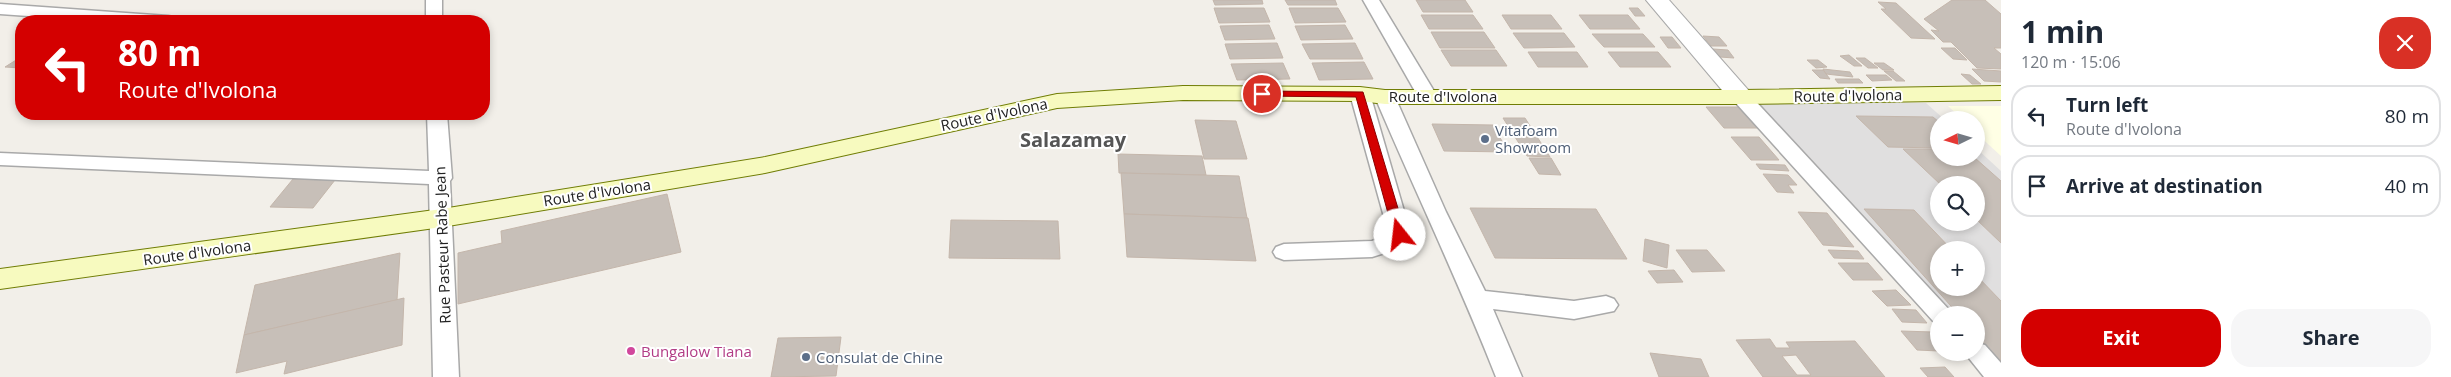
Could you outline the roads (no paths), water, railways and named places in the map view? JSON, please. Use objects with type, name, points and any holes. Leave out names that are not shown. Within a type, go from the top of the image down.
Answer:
[{"type":"main road","name":"Route d'Ivolona","points":[[0,279],[442,218],[765,164],[1057,101],[1183,93],[1373,96],[1741,97],[2001,93]]},
{"type":"street","points":[[434,0],[434,15]]},
{"type":"street","points":[[1372,0],[1427,96]]},
{"type":"street","points":[[1657,0],[1741,97],[1934,306]]},
{"type":"street","points":[[0,9],[84,15]]},
{"type":"street","points":[[1284,252],[1372,249],[1396,242],[1400,235],[1373,96]]},
{"type":"street","points":[[1373,96],[1436,212],[1478,299],[1509,377]]},
{"type":"street","name":"Rue Pasteur Rabe Jean","points":[[437,120],[441,178],[446,377]]},
{"type":"street","points":[[0,159],[441,178]]},
{"type":"street","points":[[1478,299],[1574,310],[1606,305]]},
{"type":"street","points":[[1984,361],[1999,377]]},
{"type":"place","name":"Vitafoam Showroom","points":[[1485,139]]},
{"type":"place","name":"Bungalow Tiana","points":[[631,351]]},
{"type":"place","name":"Consulat de Chine","points":[[806,357]]},
{"type":"district","name":"Salazamay","points":[[1073,139]]}]
